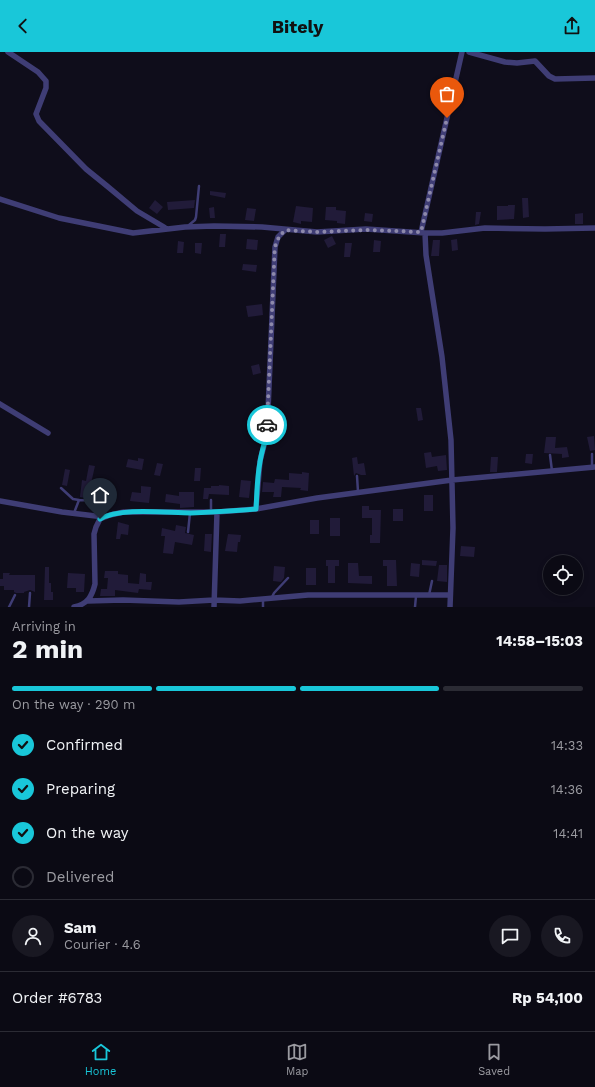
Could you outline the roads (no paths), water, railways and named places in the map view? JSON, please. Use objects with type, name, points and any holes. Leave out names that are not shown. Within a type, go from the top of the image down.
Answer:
[{"type":"street","points":[[8,52],[38,72],[46,81],[46,88],[36,114],[39,121],[91,173],[131,206],[166,229]]},
{"type":"street","points":[[450,607],[452,564],[451,440],[448,404],[423,232],[462,52]]},
{"type":"street","points":[[469,52],[505,62],[535,62],[549,76],[556,80],[595,78]]},
{"type":"street","points":[[0,199],[59,218],[126,232],[139,233],[185,227],[243,227],[316,232],[366,230],[442,233],[485,228],[595,228]]},
{"type":"street","points":[[256,509],[260,461],[267,434],[275,247],[278,237],[285,230]]},
{"type":"street","points":[[0,404],[48,433]]},
{"type":"street","points":[[0,500],[104,517],[124,512],[217,512],[256,509],[358,492],[452,480],[594,468]]},
{"type":"street","points":[[214,607],[217,512]]},
{"type":"street","points":[[88,601],[95,584],[95,530],[98,523],[104,517]]},
{"type":"street","points":[[74,607],[88,601],[140,600],[180,602],[263,600],[314,595],[450,595]]},
{"type":"lane","points":[[185,227],[195,220],[199,186]]},
{"type":"lane","points":[[592,454],[594,468]]},
{"type":"lane","points":[[550,455],[552,471]]},
{"type":"lane","points":[[357,476],[358,492]]},
{"type":"lane","points":[[61,488],[69,497],[79,500],[103,501]]},
{"type":"lane","points":[[74,513],[79,500]]},
{"type":"lane","points":[[211,500],[211,512]]},
{"type":"lane","points":[[188,532],[190,513]]},
{"type":"lane","points":[[271,599],[274,593],[288,578]]},
{"type":"lane","points":[[428,595],[432,581]]},
{"type":"lane","points":[[29,607],[30,594]]},
{"type":"lane","points":[[9,607],[15,595]]},
{"type":"lane","points":[[415,607],[416,595]]},
{"type":"lane","points":[[140,600],[140,607]]},
{"type":"lane","points":[[263,600],[263,607]]}]
